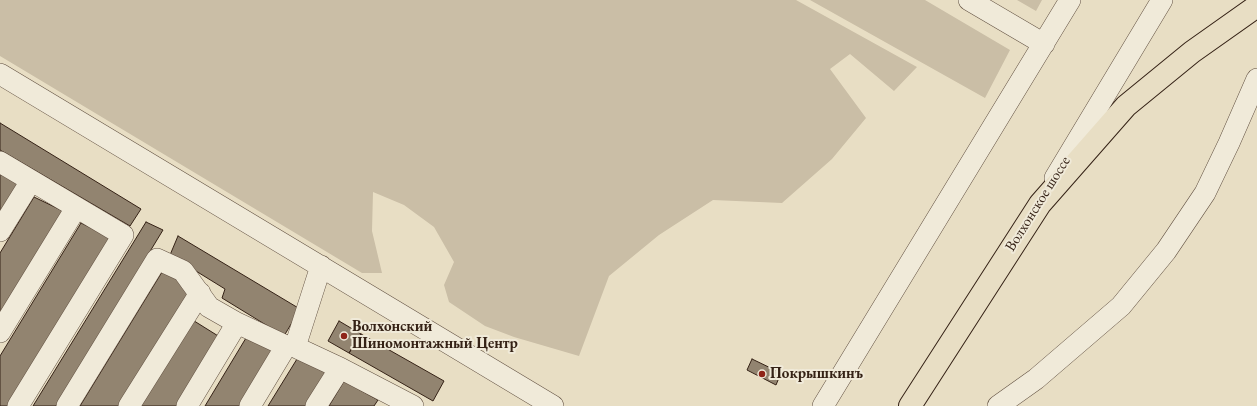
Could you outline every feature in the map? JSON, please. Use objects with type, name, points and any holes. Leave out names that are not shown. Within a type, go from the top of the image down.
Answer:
[{"type":"main road","points":[[1040,204],[1126,106],[1192,52],[1257,6]]},
{"type":"main road","name":"Волхонское шоссе","points":[[910,406],[1040,204]]},
{"type":"street","points":[[968,0],[1044,44]]},
{"type":"street","points":[[823,406],[1070,0]]},
{"type":"street","name":"Волхонское шоссе","points":[[1040,204],[1162,0]]},
{"type":"street","points":[[0,74],[553,406]]},
{"type":"street","points":[[998,406],[1036,379],[1121,306],[1166,251],[1205,193],[1257,79]]},
{"type":"street","points":[[0,162],[123,235],[18,406]]},
{"type":"street","points":[[0,231],[31,181]]},
{"type":"street","points":[[0,332],[76,208]]},
{"type":"street","points":[[67,406],[156,259],[183,271],[209,307],[238,323],[340,368],[383,399],[413,406]]},
{"type":"street","points":[[250,406],[290,346],[321,266]]},
{"type":"street","points":[[129,406],[200,293]]},
{"type":"street","points":[[187,406],[238,323]]},
{"type":"street","points":[[316,406],[340,368]]},
{"type":"shaded area","points":[[0,0],[796,0],[917,67],[894,91],[850,54],[830,69],[866,118],[832,159],[782,203],[713,200],[659,235],[609,276],[579,356],[514,337],[485,326],[449,302],[444,285],[454,262],[434,227],[404,205],[373,192],[372,231],[382,273],[362,273],[0,56]]},
{"type":"shaded area","points":[[810,0],[925,0],[1010,50],[985,98]]},
{"type":"shaded area","points":[[1017,0],[1042,0],[1036,11]]},
{"type":"building","points":[[0,123],[141,209],[130,226],[0,150]]},
{"type":"building","points":[[0,174],[20,184],[0,217]]},
{"type":"building","points":[[34,197],[65,212],[0,318],[0,253]]},
{"type":"building","points":[[146,222],[163,230],[56,406],[33,406]]},
{"type":"building","points":[[81,223],[112,238],[9,406],[0,406],[0,356]]},
{"type":"building","points":[[178,236],[300,309],[284,336],[222,298],[225,289],[170,255]]},
{"type":"building","points":[[162,272],[193,287],[120,406],[80,406]]},
{"type":"building","points":[[191,319],[223,339],[181,406],[138,406]]},
{"type":"building","points":[[339,321],[361,334],[349,353],[328,341]]},
{"type":"building","points":[[361,334],[444,381],[433,401],[349,353]]},
{"type":"building","points":[[246,338],[275,351],[243,406],[205,406]]},
{"type":"building","points":[[297,359],[328,373],[308,406],[268,406]]},
{"type":"building","points":[[752,359],[781,373],[776,385],[747,370]]},
{"type":"building","points":[[344,381],[378,400],[374,406],[329,406]]},
{"type":"place","name":"Волхонский Шиномонтажный Центр","points":[[344,336]]},
{"type":"place","name":"Покрышкинъ","points":[[762,374]]}]
